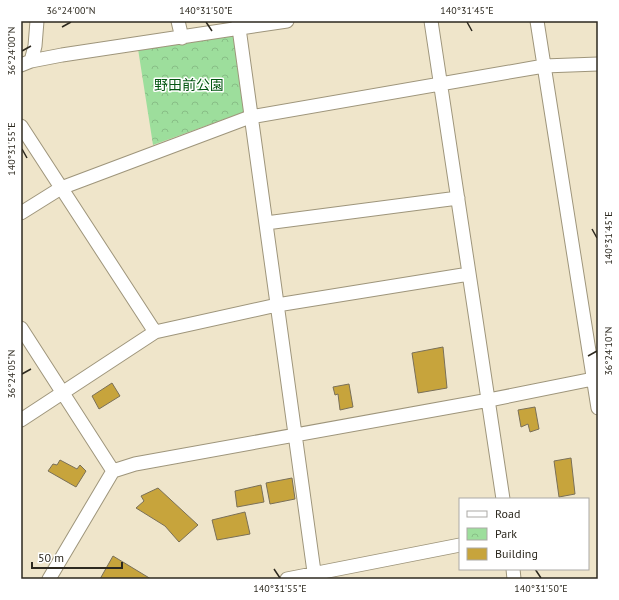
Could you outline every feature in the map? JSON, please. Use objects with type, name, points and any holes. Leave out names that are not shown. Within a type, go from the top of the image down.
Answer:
[{"type":"street","points":[[26,63],[35,46],[37,21]]},
{"type":"street","points":[[178,21],[182,38]]},
{"type":"street","points":[[26,63],[62,55],[182,38],[238,25],[287,21]]},
{"type":"street","points":[[431,21],[503,498]]},
{"type":"street","points":[[538,21],[544,66],[596,378],[598,408]]},
{"type":"street","points":[[238,25],[315,576]]},
{"type":"street","points":[[21,214],[61,188],[250,117],[544,66],[598,64]]},
{"type":"street","points":[[21,126],[155,332]]},
{"type":"street","points":[[266,223],[458,198]]},
{"type":"street","points":[[21,420],[155,332],[277,305],[469,274]]},
{"type":"street","points":[[21,328],[113,471]]},
{"type":"street","points":[[49,579],[113,471],[135,464],[489,400],[596,378]]},
{"type":"street","points":[[287,579],[315,576],[459,545]]},
{"type":"green space","name":"野田前公園","points":[[235,35],[244,112],[153,145],[138,49]]},
{"type":"building","points":[[443,347],[447,388],[418,393],[412,353]]},
{"type":"building","points":[[112,383],[120,396],[99,409],[92,396]]},
{"type":"building","points":[[349,384],[353,407],[340,410],[338,394],[335,395],[333,387]]},
{"type":"building","points":[[535,407],[539,429],[530,432],[528,424],[521,427],[518,410]]},
{"type":"building","points":[[571,458],[575,494],[559,497],[554,461]]},
{"type":"building","points":[[60,460],[77,469],[80,465],[86,471],[76,487],[48,471],[53,464],[57,465]]},
{"type":"building","points":[[292,478],[295,499],[270,504],[266,483]]},
{"type":"building","points":[[261,485],[264,502],[237,507],[235,491]]},
{"type":"building","points":[[158,488],[198,525],[179,542],[165,526],[136,508],[144,501],[141,496]]},
{"type":"building","points":[[245,512],[250,534],[217,540],[212,520]]},
{"type":"building","points":[[113,556],[151,579],[100,579]]}]
